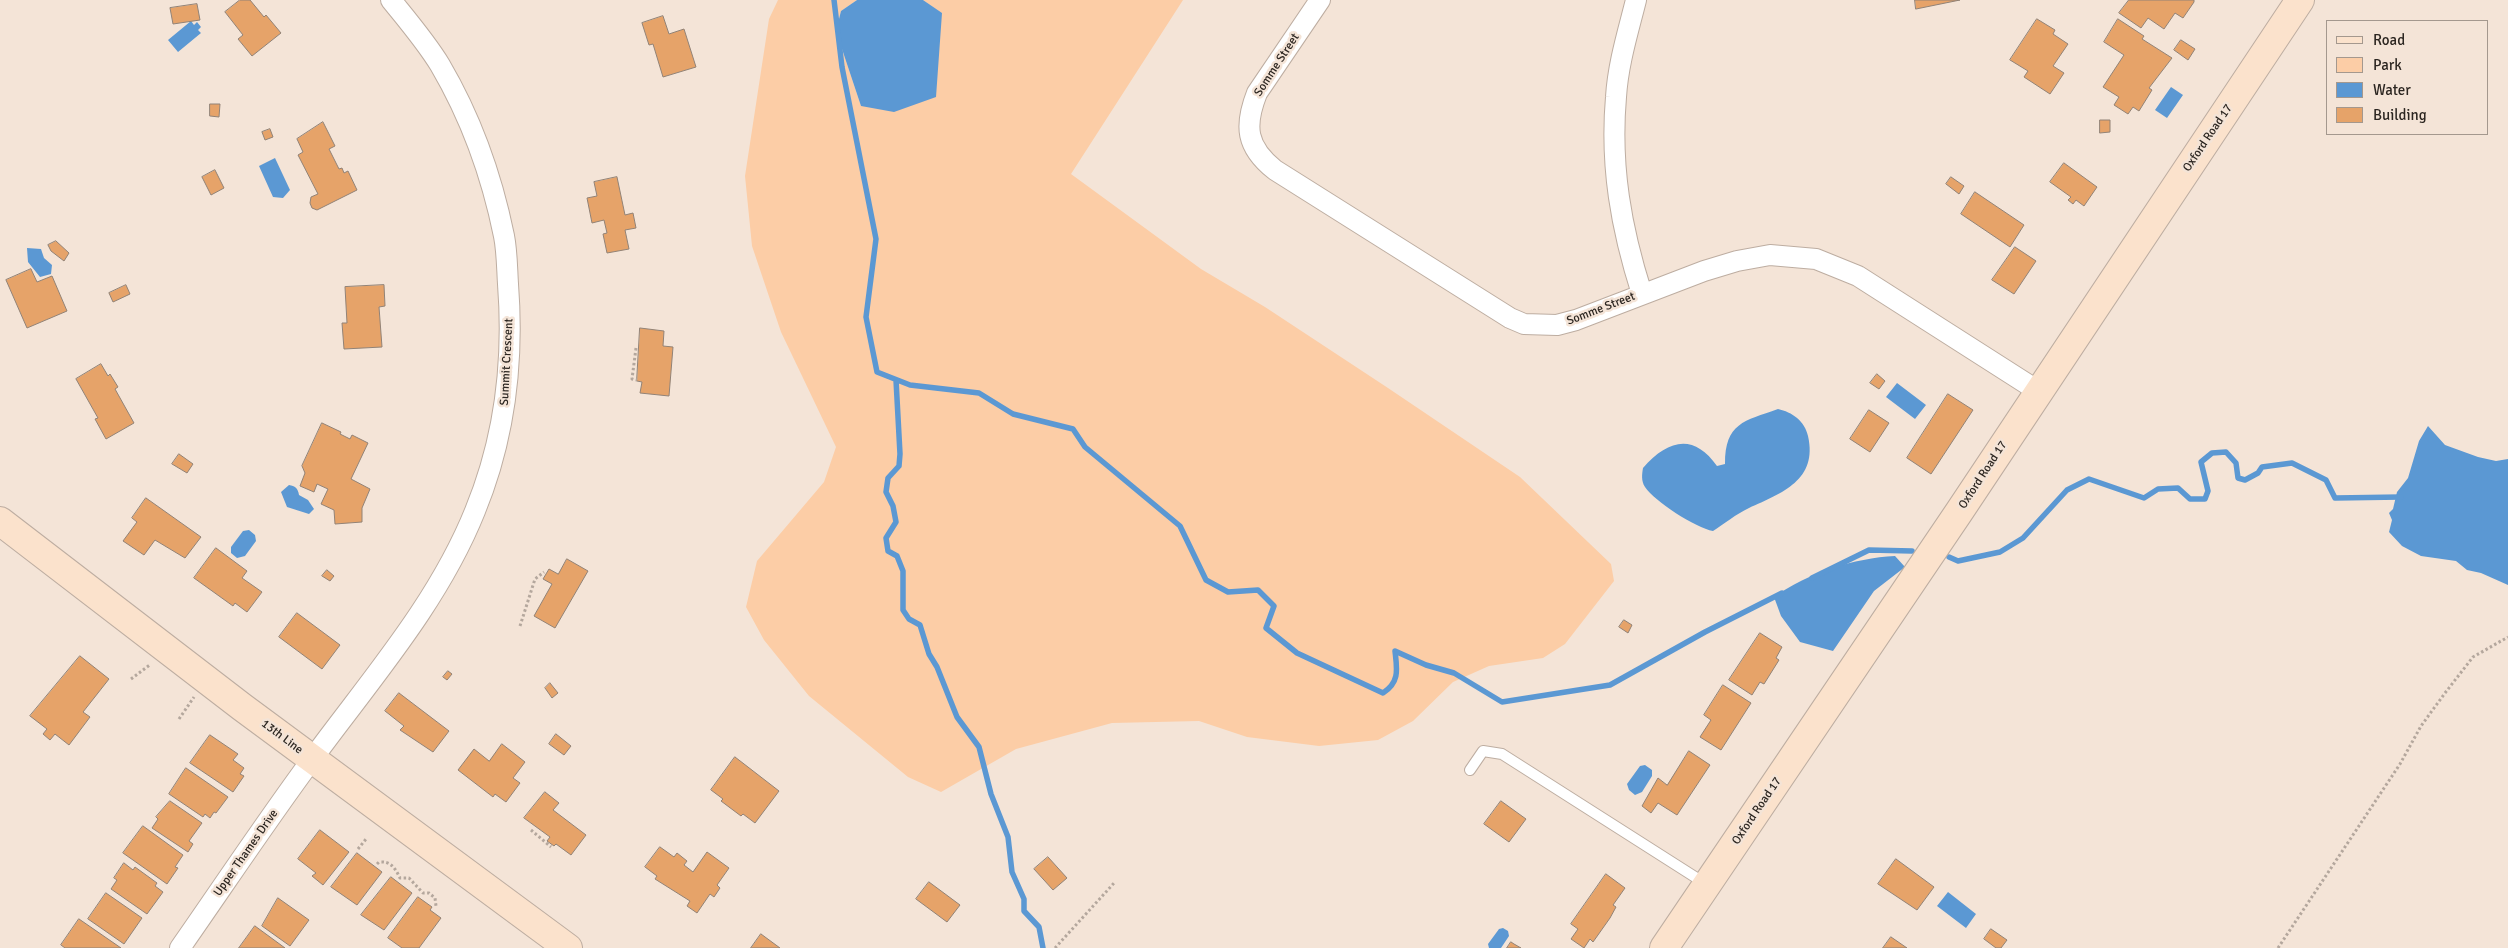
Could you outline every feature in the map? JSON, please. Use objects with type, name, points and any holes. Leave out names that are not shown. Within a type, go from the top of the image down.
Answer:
[{"type":"main road","name":"Oxford Road 17","points":[[1664,948],[2300,0]]},
{"type":"main road","name":"13th Line","points":[[0,521],[312,759],[568,948]]},
{"type":"street","name":"Summit Crescent","points":[[312,759],[413,624],[446,570],[474,513],[492,464],[505,408],[508,376],[509,304],[505,238],[486,171],[471,130],[439,63],[391,0]]},
{"type":"street","name":"Somme Street","points":[[1320,0],[1257,93],[1250,110],[1249,131],[1251,141],[1263,161],[1502,313],[1524,324],[1557,325],[1576,320],[1642,294],[1737,261],[1770,255],[1816,259],[1858,276],[2038,392]]},
{"type":"street","points":[[1636,0],[1624,46],[1616,96],[1614,147],[1618,196],[1627,246],[1642,294]]},
{"type":"street","name":"Upper Thames Drive","points":[[180,948],[312,759]]},
{"type":"lane","points":[[1470,770],[1483,751],[1502,754],[1707,884]]},
{"type":"path","points":[[636,348],[632,380],[637,380]]},
{"type":"path","points":[[520,626],[534,579],[544,572]]},
{"type":"path","points":[[2278,948],[2400,764],[2421,726],[2445,693],[2473,657],[2508,637]]},
{"type":"path","points":[[531,830],[551,847]]},
{"type":"path","points":[[358,849],[366,839]]},
{"type":"path","points":[[377,864],[387,861],[400,878],[409,878],[423,893],[435,898],[436,906]]},
{"type":"path","points":[[1055,948],[1115,882]]},
{"type":"green space","points":[[778,0],[857,0],[841,11],[836,31],[861,106],[942,14],[923,0],[1183,0],[1071,174],[1201,269],[1265,307],[1520,477],[1611,564],[1614,581],[1565,644],[1543,658],[1489,666],[1453,682],[1413,721],[1378,740],[1319,746],[1247,737],[1199,721],[1112,723],[1016,749],[941,792],[908,777],[809,696],[764,640],[746,607],[757,561],[824,482],[836,447],[781,332],[752,246],[745,176],[769,19]]},
{"type":"water","points":[[857,0],[923,0],[942,13],[936,97],[894,112],[861,106],[836,31],[841,11]]},
{"type":"water","points":[[191,21],[194,25],[197,22],[201,27],[198,30],[201,33],[178,52],[168,40]]},
{"type":"water","points":[[2171,87],[2183,95],[2167,118],[2155,110]]},
{"type":"water","points":[[275,158],[290,190],[283,198],[273,197],[259,166]]},
{"type":"water","points":[[27,248],[41,249],[44,258],[52,265],[51,274],[40,277],[28,262]]},
{"type":"water","points":[[1897,383],[1926,405],[1915,419],[1886,397]]},
{"type":"water","points":[[1778,409],[1788,412],[1801,422],[1808,436],[1810,451],[1808,464],[1795,483],[1774,497],[1744,510],[1713,531],[1696,525],[1676,513],[1645,487],[1642,480],[1643,468],[1662,451],[1671,446],[1690,444],[1708,455],[1717,466],[1725,464],[1728,440],[1733,432],[1746,421]]},
{"type":"water","points":[[2428,426],[2445,445],[2478,457],[2496,461],[2508,459],[2508,585],[2481,573],[2467,570],[2456,561],[2421,556],[2402,546],[2389,532],[2392,520],[2389,513],[2393,509],[2397,492],[2408,478],[2419,441]]},
{"type":"water","points":[[289,485],[296,488],[299,495],[308,500],[314,509],[309,514],[287,507],[281,492]]},
{"type":"water","points":[[249,530],[255,535],[256,541],[245,556],[237,558],[231,553],[231,547],[243,531]]},
{"type":"water","points":[[1895,556],[1905,567],[1874,591],[1833,651],[1800,642],[1781,616],[1774,597],[1787,588],[1832,568],[1879,557]]},
{"type":"water","points":[[1645,765],[1652,770],[1652,776],[1642,792],[1635,795],[1629,790],[1627,784],[1640,766]]},
{"type":"water","points":[[1948,892],[1976,914],[1966,928],[1937,906]]},
{"type":"water","points":[[1503,928],[1508,931],[1509,936],[1501,948],[1489,948],[1488,944],[1499,929]]},
{"type":"building","points":[[240,0],[250,0],[281,33],[252,56],[238,39],[243,35],[225,12]]},
{"type":"building","points":[[1915,0],[1960,0],[1916,9]]},
{"type":"building","points":[[2129,0],[2194,0],[2194,2],[2183,18],[2175,13],[2164,29],[2148,18],[2141,28],[2119,13]]},
{"type":"building","points":[[197,4],[200,20],[173,24],[170,8]]},
{"type":"building","points":[[663,16],[669,34],[684,29],[696,67],[663,77],[653,44],[649,45],[642,23]]},
{"type":"building","points":[[2037,19],[2055,30],[2053,34],[2068,44],[2053,66],[2064,73],[2050,94],[2024,77],[2028,71],[2010,60]]},
{"type":"building","points":[[2118,19],[2144,36],[2142,39],[2172,58],[2149,88],[2152,90],[2139,111],[2133,107],[2128,114],[2114,105],[2119,97],[2103,87],[2124,55],[2104,42]]},
{"type":"building","points":[[2181,40],[2195,49],[2188,60],[2174,50]]},
{"type":"building","points":[[210,104],[220,104],[219,117],[210,116]]},
{"type":"building","points":[[2100,120],[2110,120],[2110,132],[2100,133]]},
{"type":"building","points":[[323,122],[335,146],[329,149],[339,169],[342,168],[344,173],[348,171],[357,190],[317,210],[312,208],[310,203],[311,197],[318,194],[298,155],[303,152],[297,139]]},
{"type":"building","points":[[270,129],[273,137],[265,140],[262,132]]},
{"type":"building","points":[[2064,163],[2097,187],[2084,206],[2076,200],[2073,204],[2068,200],[2071,197],[2050,182]]},
{"type":"building","points":[[215,170],[224,188],[211,195],[202,177]]},
{"type":"building","points":[[617,177],[625,215],[633,213],[636,228],[625,230],[629,249],[607,253],[603,234],[607,233],[604,220],[592,223],[587,198],[597,196],[594,182]]},
{"type":"building","points":[[1951,177],[1964,186],[1959,194],[1946,184]]},
{"type":"building","points":[[1975,192],[2024,225],[2010,247],[1961,214]]},
{"type":"building","points":[[56,241],[69,253],[64,261],[51,251],[48,245]]},
{"type":"building","points":[[2015,247],[2036,261],[2014,294],[1992,280]]},
{"type":"building","points":[[31,269],[37,282],[52,276],[67,311],[27,328],[6,280]]},
{"type":"building","points":[[126,285],[130,294],[113,302],[109,293]]},
{"type":"building","points":[[384,285],[385,306],[379,307],[382,347],[344,349],[342,323],[347,323],[345,287]]},
{"type":"building","points":[[640,328],[664,331],[663,346],[673,347],[669,396],[640,393],[642,382],[637,381]]},
{"type":"building","points":[[101,364],[108,376],[110,374],[118,387],[115,389],[134,423],[106,439],[95,419],[98,418],[76,379]]},
{"type":"building","points":[[1877,374],[1885,381],[1879,389],[1870,383]]},
{"type":"building","points":[[1948,394],[1973,410],[1931,474],[1907,458]]},
{"type":"building","points":[[1869,410],[1889,423],[1870,452],[1850,439]]},
{"type":"building","points":[[322,423],[341,432],[340,434],[350,439],[352,435],[368,443],[351,479],[370,489],[362,508],[362,522],[335,524],[334,510],[321,504],[328,489],[317,484],[314,492],[300,486],[305,473],[302,466]]},
{"type":"building","points":[[179,454],[193,464],[187,473],[172,464]]},
{"type":"building","points":[[146,498],[201,537],[185,558],[155,540],[144,555],[123,541],[137,522],[132,518]]},
{"type":"building","points":[[216,548],[247,571],[242,578],[262,592],[247,612],[235,603],[233,606],[194,578]]},
{"type":"building","points":[[567,559],[588,571],[555,628],[534,616],[552,584],[543,579],[549,569],[558,574]]},
{"type":"building","points":[[327,570],[334,576],[330,581],[322,576]]},
{"type":"building","points":[[297,613],[340,645],[322,669],[279,637]]},
{"type":"building","points":[[1624,620],[1632,625],[1628,633],[1619,627]]},
{"type":"building","points":[[1760,633],[1782,647],[1776,658],[1779,660],[1764,684],[1760,682],[1752,695],[1729,680]]},
{"type":"building","points":[[80,656],[109,679],[83,712],[90,717],[69,745],[55,734],[50,740],[43,734],[47,729],[30,716]]},
{"type":"building","points":[[448,671],[452,674],[447,680],[443,677]]},
{"type":"building","points":[[550,683],[558,693],[552,698],[545,688]]},
{"type":"building","points":[[1723,685],[1751,703],[1721,750],[1700,737],[1711,720],[1704,715]]},
{"type":"building","points":[[399,693],[449,731],[433,752],[400,730],[404,726],[385,711]]},
{"type":"building","points":[[556,734],[571,746],[564,755],[549,744]]},
{"type":"building","points":[[210,735],[238,754],[233,760],[244,768],[240,774],[244,776],[233,792],[190,763]]},
{"type":"building","points":[[502,744],[525,762],[513,778],[520,783],[506,802],[495,794],[493,797],[458,770],[474,749],[489,761]]},
{"type":"building","points":[[1689,751],[1710,765],[1677,815],[1658,803],[1651,813],[1642,806],[1658,778],[1667,785]]},
{"type":"building","points":[[735,757],[779,791],[755,823],[743,814],[741,816],[721,801],[723,799],[711,790]]},
{"type":"building","points":[[186,768],[228,797],[210,818],[205,814],[203,817],[169,794]]},
{"type":"building","points":[[545,792],[559,803],[553,810],[586,835],[571,855],[556,844],[554,846],[547,841],[550,837],[524,818]]},
{"type":"building","points":[[170,801],[202,823],[189,841],[193,844],[188,852],[152,828],[158,819],[156,817]]},
{"type":"building","points":[[1501,801],[1526,819],[1509,842],[1484,824]]},
{"type":"building","points":[[143,826],[183,855],[175,867],[178,868],[167,884],[123,853]]},
{"type":"building","points":[[320,830],[349,852],[323,885],[312,876],[316,873],[298,859]]},
{"type":"building","points":[[660,847],[674,857],[677,853],[687,861],[684,865],[693,872],[707,852],[729,868],[717,885],[720,888],[714,897],[710,894],[697,913],[687,906],[690,901],[655,879],[657,876],[645,867]]},
{"type":"building","points":[[357,853],[382,872],[357,905],[331,887]]},
{"type":"building","points":[[1048,857],[1067,878],[1053,890],[1034,869]]},
{"type":"building","points":[[1896,859],[1934,887],[1917,910],[1878,884]]},
{"type":"building","points":[[124,863],[133,870],[135,867],[157,883],[155,886],[163,892],[147,914],[111,889],[117,880],[114,878]]},
{"type":"building","points":[[1606,874],[1625,888],[1613,905],[1616,907],[1610,918],[1593,942],[1590,939],[1584,948],[1571,939],[1578,929],[1571,924]]},
{"type":"building","points":[[391,877],[412,893],[384,930],[361,915]]},
{"type":"building","points":[[929,882],[960,905],[947,922],[916,899]]},
{"type":"building","points":[[106,893],[142,918],[124,944],[88,919]]},
{"type":"building","points":[[418,897],[432,907],[430,910],[441,918],[419,948],[402,948],[388,938]]},
{"type":"building","points":[[278,898],[309,920],[290,946],[262,926]]},
{"type":"building","points":[[79,919],[121,948],[65,948],[61,945]]},
{"type":"building","points":[[255,926],[285,948],[239,948]]},
{"type":"building","points":[[1991,929],[2007,940],[2001,948],[1996,948],[1984,939]]},
{"type":"building","points":[[761,934],[780,948],[751,948]]},
{"type":"building","points":[[1891,937],[1907,948],[1883,948]]},
{"type":"building","points":[[1511,942],[1514,944],[1521,948],[1507,948]]},
{"type":"waterway","points":[[834,0],[842,67],[876,239],[866,317],[877,372],[910,385],[979,393],[1013,414],[1073,429],[1085,447],[1180,526],[1206,580],[1228,592],[1258,590],[1274,606],[1266,628],[1297,653],[1383,693],[1395,680],[1397,669],[1395,651],[1426,665],[1454,673],[1502,702],[1610,685],[1705,632],[1782,593]]},
{"type":"waterway","points":[[896,380],[899,466],[888,478],[886,492],[893,506],[896,522],[886,538],[888,551],[897,556],[903,571],[903,610],[909,619],[920,625],[929,654],[937,667],[957,717],[979,747],[991,794],[1008,837],[1012,872],[1024,899],[1024,911],[1039,927],[1043,948]]},
{"type":"waterway","points":[[1949,557],[1958,561],[2000,552],[2023,538],[2067,490],[2089,479],[2144,498],[2158,489],[2178,488],[2190,499],[2205,499],[2208,491],[2201,462],[2212,453],[2226,452],[2236,463],[2238,478],[2245,480],[2258,473],[2262,467],[2292,463],[2326,480],[2335,498],[2401,497]]},
{"type":"waterway","points":[[1812,578],[1869,550],[1912,551]]}]
